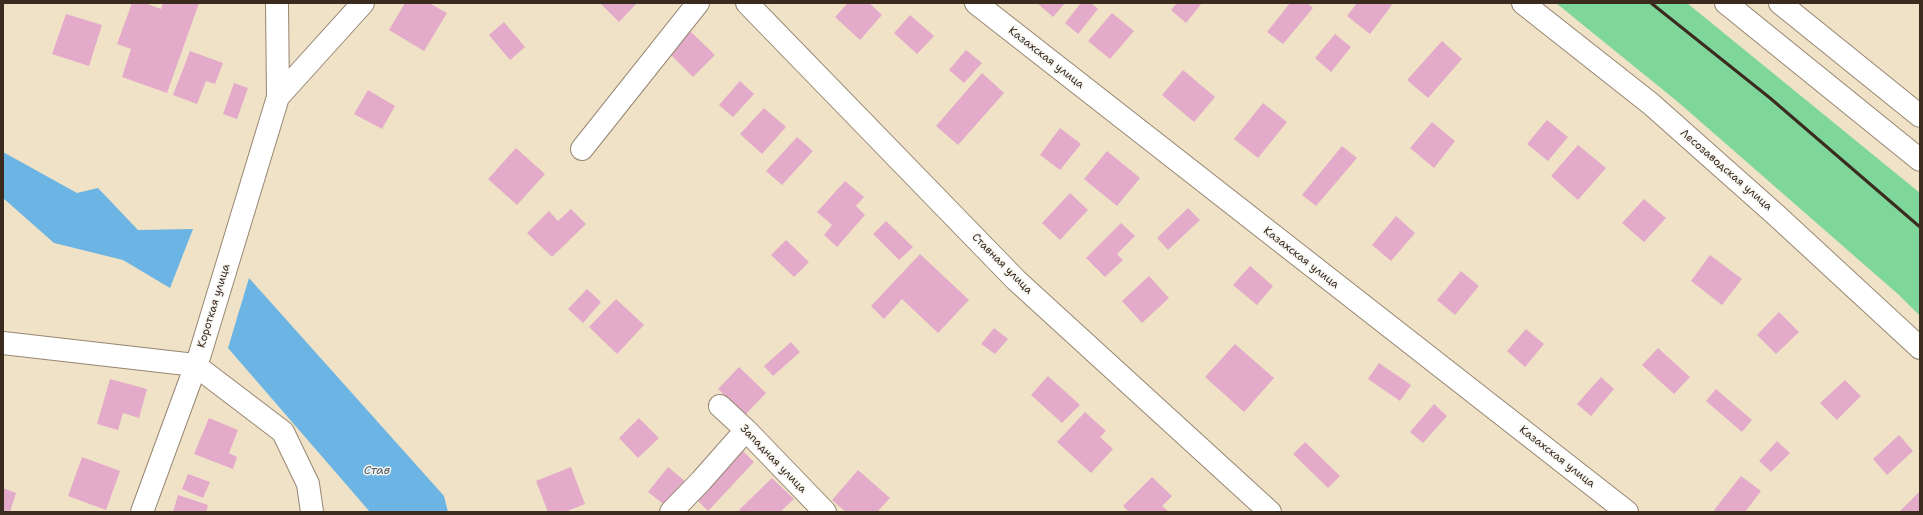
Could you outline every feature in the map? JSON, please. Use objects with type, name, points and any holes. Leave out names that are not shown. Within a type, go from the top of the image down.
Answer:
[{"type":"street","name":"Короткая улица","points":[[142,512],[198,359],[278,97],[277,3]]},
{"type":"street","name":"Короткая улица","points":[[278,97],[363,3]]},
{"type":"street","points":[[582,149],[698,3]]},
{"type":"street","name":"Ставная улица","points":[[747,3],[1016,280],[1268,511]]},
{"type":"street","name":"Казахская улица","points":[[976,3],[1627,512]]},
{"type":"street","name":"Лесозаводская улица","points":[[1523,3],[1657,109],[1776,215],[1920,348]]},
{"type":"street","points":[[1726,3],[1920,160]]},
{"type":"street","points":[[1780,3],[1920,116]]},
{"type":"street","points":[[3,343],[198,359],[282,432],[308,484],[312,512]]},
{"type":"street","name":"Западная улица","points":[[720,406],[746,430],[825,512]]},
{"type":"street","points":[[671,512],[701,482],[746,430]]},
{"type":"green space","points":[[1556,3],[1687,3],[1920,193],[1920,316],[1899,295],[1678,102]]},
{"type":"water","points":[[3,152],[77,193],[98,188],[138,230],[193,229],[170,288],[123,260],[54,243],[3,198]]},
{"type":"water","name":"Став","points":[[249,278],[444,496],[448,512],[370,512],[228,348]]},
{"type":"building","points":[[132,3],[145,3],[161,9],[163,3],[199,3],[167,93],[122,77],[131,49],[117,44]]},
{"type":"building","points":[[405,3],[429,3],[447,13],[424,51],[389,30]]},
{"type":"building","points":[[600,3],[637,3],[619,22]]},
{"type":"building","points":[[848,3],[869,3],[882,15],[860,40],[835,17]]},
{"type":"building","points":[[1037,3],[1065,3],[1053,17]]},
{"type":"building","points":[[1081,3],[1091,3],[1098,9],[1078,34],[1065,23]]},
{"type":"building","points":[[1177,3],[1202,3],[1186,23],[1171,10]]},
{"type":"building","points":[[1290,3],[1307,3],[1313,8],[1283,44],[1267,32]]},
{"type":"building","points":[[1357,3],[1390,3],[1392,5],[1370,34],[1347,16]]},
{"type":"building","points":[[1112,13],[1134,31],[1110,59],[1088,41]]},
{"type":"building","points":[[66,14],[102,25],[89,66],[52,54]]},
{"type":"building","points":[[910,15],[934,36],[917,54],[894,33]]},
{"type":"building","points":[[504,22],[525,47],[510,60],[489,35]]},
{"type":"building","points":[[688,29],[715,55],[693,77],[667,51]]},
{"type":"building","points":[[1335,34],[1351,47],[1331,72],[1315,58]]},
{"type":"building","points":[[1442,41],[1462,59],[1428,98],[1407,80]]},
{"type":"building","points":[[966,50],[982,63],[964,83],[949,70]]},
{"type":"building","points":[[190,51],[223,63],[215,84],[206,81],[197,104],[173,95]]},
{"type":"building","points":[[1183,70],[1215,97],[1194,122],[1162,95]]},
{"type":"building","points":[[982,73],[1004,93],[958,145],[936,126]]},
{"type":"building","points":[[740,81],[754,94],[733,117],[719,105]]},
{"type":"building","points":[[234,83],[248,88],[237,119],[223,114]]},
{"type":"building","points":[[368,90],[395,106],[382,129],[354,114]]},
{"type":"building","points":[[1263,103],[1287,122],[1258,158],[1234,139]]},
{"type":"building","points":[[764,108],[786,127],[762,154],[740,134]]},
{"type":"building","points":[[1547,120],[1568,137],[1548,161],[1527,144]]},
{"type":"building","points":[[1432,122],[1455,141],[1434,168],[1410,148]]},
{"type":"building","points":[[1060,128],[1081,144],[1060,170],[1040,155]]},
{"type":"building","points":[[797,137],[813,151],[782,185],[766,171]]},
{"type":"building","points":[[1578,145],[1606,168],[1578,200],[1551,176]]},
{"type":"building","points":[[1342,146],[1357,158],[1316,206],[1302,195]]},
{"type":"building","points":[[516,148],[545,174],[517,205],[488,179]]},
{"type":"building","points":[[1107,151],[1140,178],[1117,206],[1084,179]]},
{"type":"building","points":[[845,181],[864,197],[856,206],[865,215],[837,247],[824,235],[832,225],[817,212]]},
{"type":"building","points":[[1070,193],[1088,210],[1060,240],[1042,223]]},
{"type":"building","points":[[1644,199],[1666,218],[1644,242],[1622,223]]},
{"type":"building","points":[[1188,208],[1200,220],[1168,250],[1157,238]]},
{"type":"building","points":[[571,209],[586,224],[552,257],[527,233],[549,211],[558,221]]},
{"type":"building","points":[[1396,216],[1415,233],[1391,261],[1372,245]]},
{"type":"building","points":[[886,221],[913,247],[899,260],[873,234]]},
{"type":"building","points":[[1121,223],[1135,236],[1117,254],[1123,260],[1105,277],[1086,258]]},
{"type":"building","points":[[786,240],[809,262],[794,277],[771,255]]},
{"type":"building","points":[[920,254],[969,300],[938,333],[902,299],[884,319],[871,306]]},
{"type":"building","points":[[1710,255],[1742,279],[1722,305],[1691,281]]},
{"type":"building","points":[[1250,266],[1273,286],[1257,305],[1233,285]]},
{"type":"building","points":[[1461,271],[1479,286],[1455,315],[1437,300]]},
{"type":"building","points":[[1149,276],[1169,298],[1142,323],[1122,301]]},
{"type":"building","points":[[587,289],[601,302],[583,323],[568,309]]},
{"type":"building","points":[[616,299],[644,325],[617,354],[589,327]]},
{"type":"building","points":[[1779,312],[1799,332],[1776,354],[1757,335]]},
{"type":"building","points":[[994,328],[1008,339],[995,354],[981,344]]},
{"type":"building","points":[[1526,329],[1544,344],[1525,367],[1507,351]]},
{"type":"building","points":[[791,342],[800,352],[773,376],[764,366]]},
{"type":"building","points":[[1235,344],[1274,378],[1244,412],[1205,377]]},
{"type":"building","points":[[1658,348],[1690,377],[1674,394],[1642,365]]},
{"type":"building","points":[[1379,363],[1411,385],[1400,401],[1368,379]]},
{"type":"building","points":[[739,367],[766,393],[745,415],[718,389]]},
{"type":"building","points":[[1048,376],[1080,405],[1062,423],[1031,395]]},
{"type":"building","points":[[1601,377],[1614,389],[1591,416],[1577,404]]},
{"type":"building","points":[[110,379],[147,389],[139,418],[123,413],[118,430],[97,424]]},
{"type":"building","points":[[1845,380],[1861,396],[1837,420],[1820,403]]},
{"type":"building","points":[[1716,389],[1752,420],[1742,432],[1706,401]]},
{"type":"building","points":[[1434,404],[1447,416],[1423,443],[1410,432]]},
{"type":"building","points":[[1085,412],[1106,431],[1100,437],[1113,449],[1091,473],[1057,442]]},
{"type":"building","points":[[209,418],[238,430],[229,453],[237,457],[233,469],[194,454]]},
{"type":"building","points":[[639,418],[659,438],[638,458],[619,438]]},
{"type":"building","points":[[1899,435],[1913,451],[1887,475],[1873,459]]},
{"type":"building","points":[[1777,441],[1790,453],[1771,472],[1759,461]]},
{"type":"building","points":[[1305,442],[1340,476],[1328,488],[1293,454]]},
{"type":"building","points":[[741,449],[754,462],[708,511],[695,498]]},
{"type":"building","points":[[82,457],[120,471],[106,510],[68,496]]},
{"type":"building","points":[[571,467],[585,504],[565,512],[548,512],[536,481]]},
{"type":"building","points":[[668,467],[686,482],[666,506],[648,492]]},
{"type":"building","points":[[858,470],[890,498],[877,512],[846,512],[832,500]]},
{"type":"building","points":[[188,474],[210,482],[203,498],[182,489]]},
{"type":"building","points":[[1741,476],[1761,491],[1745,512],[1717,512],[1714,510]]},
{"type":"building","points":[[1152,477],[1172,496],[1162,506],[1168,511],[1129,512],[1123,506]]},
{"type":"building","points":[[772,478],[794,499],[780,512],[741,512],[739,510]]},
{"type":"building","points":[[3,488],[16,493],[10,512],[3,512]]},
{"type":"building","points":[[1920,491],[1920,512],[1900,511]]},
{"type":"building","points":[[178,495],[208,505],[206,512],[173,512]]},
{"type":"railway","points":[[1651,3],[1770,98],[1920,227]]}]
